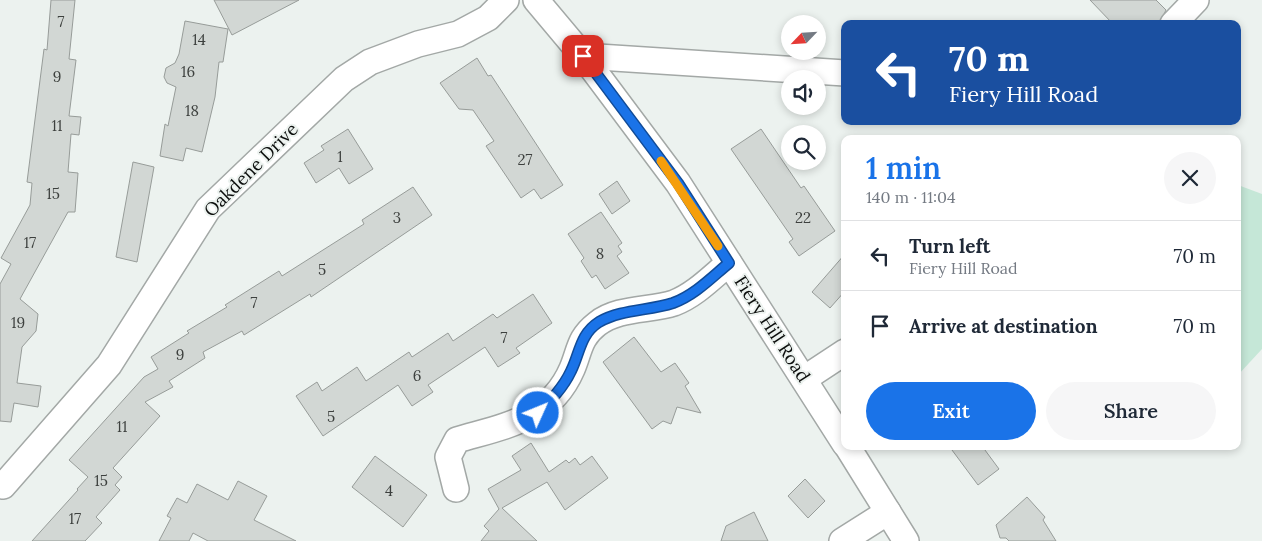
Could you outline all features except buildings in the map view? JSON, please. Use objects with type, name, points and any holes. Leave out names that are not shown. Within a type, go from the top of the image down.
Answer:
[{"type":"street","name":"Oakdene Drive","points":[[3,486],[109,365],[208,209],[344,78],[370,62],[418,44],[458,34],[488,18],[506,0]]},
{"type":"street","name":"Fiery Hill Road","points":[[536,0],[583,56],[678,183],[841,437]]},
{"type":"street","points":[[1177,20],[1196,0]]},
{"type":"street","points":[[583,56],[841,73]]},
{"type":"street","points":[[456,489],[448,457],[457,440],[538,413],[555,397],[572,370],[581,341],[598,323],[626,312],[674,302],[696,290],[729,263]]},
{"type":"street","points":[[804,379],[841,355]]},
{"type":"street","name":"Fiery Hill Road","points":[[849,450],[906,541]]},
{"type":"street","points":[[842,541],[888,512]]},
{"type":"green space","points":[[1241,186],[1262,194],[1262,349],[1241,372]]},
{"type":"slow traffic","points":[[661,161],[678,183],[718,246]]},
{"type":"route","points":[[538,413],[555,397],[572,370],[581,341],[598,323],[626,312],[674,302],[696,290],[729,263],[678,183],[583,56]]}]
